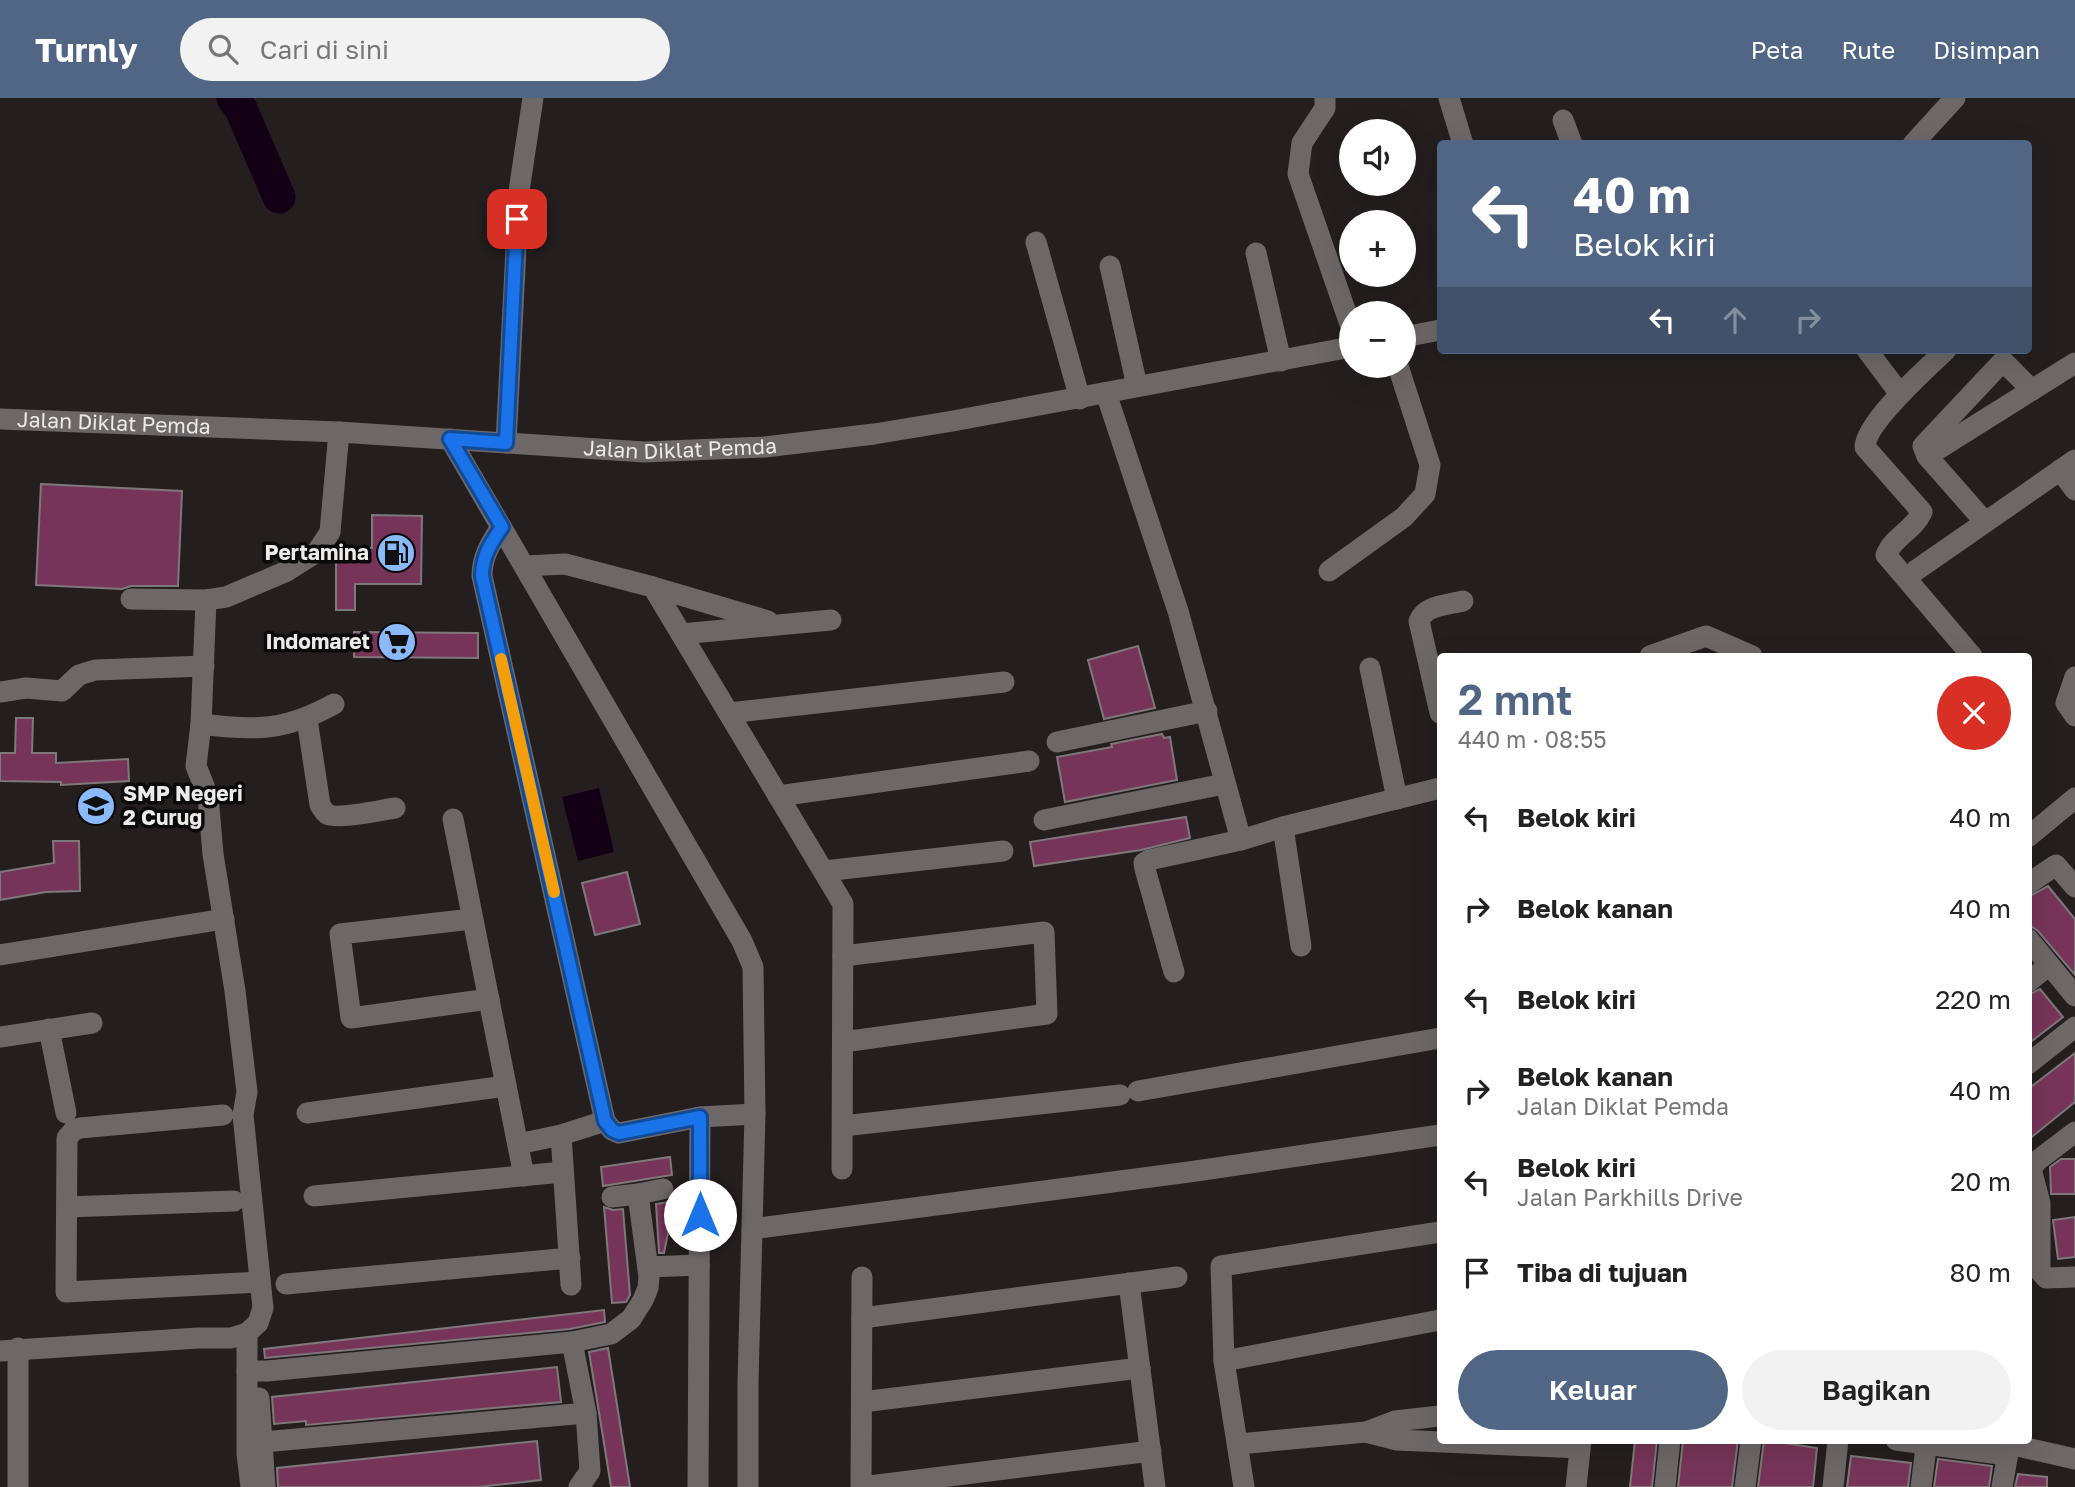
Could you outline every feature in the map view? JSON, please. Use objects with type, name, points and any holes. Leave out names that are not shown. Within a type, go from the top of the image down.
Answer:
[{"type":"street","points":[[506,443],[519,191],[533,98]]},
{"type":"street","points":[[1325,98],[1325,108],[1302,143],[1298,174],[1342,301]]},
{"type":"street","points":[[1449,98],[1462,140]]},
{"type":"street","points":[[1917,140],[1955,98]]},
{"type":"street","points":[[1563,120],[1570,140]]},
{"type":"street","points":[[1036,242],[1080,399]]},
{"type":"street","points":[[1256,253],[1281,361]]},
{"type":"street","points":[[1110,267],[1137,386]]},
{"type":"street","points":[[1416,335],[1437,331]]},
{"type":"street","name":"Jalan Diklat Pemda","points":[[0,419],[339,432],[644,452],[765,447],[874,434],[1080,399],[1339,349]]},
{"type":"street","points":[[1870,354],[1900,394]]},
{"type":"street","points":[[1942,354],[1900,394],[1867,436],[1865,447],[1922,512],[1919,519],[1890,545],[1886,555],[1969,653]]},
{"type":"street","points":[[1985,522],[1927,456],[1923,446],[2003,361],[2032,390]]},
{"type":"street","points":[[1927,456],[2075,363]]},
{"type":"street","points":[[1329,570],[1404,517],[1425,494],[1430,465],[1402,378]]},
{"type":"street","points":[[1106,393],[1178,611],[1241,840]]},
{"type":"street","points":[[131,599],[206,600],[226,597],[287,571],[317,552],[330,532],[339,432]]},
{"type":"street","points":[[450,439],[742,941],[752,967],[748,1487]]},
{"type":"street","points":[[1915,571],[2067,465],[2075,491]]},
{"type":"street","points":[[502,527],[487,550],[482,563],[482,576],[605,1121],[612,1130],[619,1133],[705,1116],[749,1114]]},
{"type":"street","points":[[524,566],[565,564],[780,625]]},
{"type":"street","points":[[653,587],[843,904],[842,1169]]},
{"type":"street","points":[[18,1487],[9,1349],[231,1338],[247,1333],[258,1323],[263,1308],[243,1115],[247,1092],[213,854],[208,796],[196,766],[201,724],[206,600]]},
{"type":"street","points":[[1437,698],[1420,616],[1426,610],[1463,601]]},
{"type":"street","points":[[681,634],[831,620]]},
{"type":"street","points":[[1658,653],[1706,636],[1745,653]]},
{"type":"street","points":[[0,692],[26,688],[61,691],[79,675],[96,670],[204,666]]},
{"type":"street","points":[[1370,668],[1397,799]]},
{"type":"street","points":[[2075,677],[2066,702],[2075,716]]},
{"type":"street","points":[[729,713],[1004,682]]},
{"type":"street","points":[[201,724],[244,730],[269,727],[307,719],[334,704]]},
{"type":"street","points":[[1058,742],[1207,711]]},
{"type":"street","points":[[307,719],[320,805],[324,811],[329,816],[395,808]]},
{"type":"street","points":[[778,796],[1029,761]]},
{"type":"street","points":[[1044,820],[1224,784]]},
{"type":"street","points":[[1174,972],[1144,863],[1437,789]]},
{"type":"street","points":[[2032,834],[2075,798]]},
{"type":"street","points":[[453,819],[524,1176]]},
{"type":"street","points":[[1283,827],[1301,946]]},
{"type":"street","points":[[824,871],[1003,851]]},
{"type":"street","points":[[2032,881],[2056,865],[2075,887]]},
{"type":"street","points":[[0,955],[224,919]]},
{"type":"street","points":[[472,919],[340,934],[351,1018],[489,999]]},
{"type":"street","points":[[843,956],[1044,932],[1046,1014],[843,1042]]},
{"type":"street","points":[[2032,944],[2075,996]]},
{"type":"street","points":[[2032,979],[2049,965]]},
{"type":"street","points":[[0,1037],[92,1023]]},
{"type":"street","points":[[2032,1061],[2075,1027]]},
{"type":"street","points":[[49,1029],[66,1113]]},
{"type":"street","points":[[843,1126],[1129,1093],[1437,1039]]},
{"type":"street","points":[[307,1113],[506,1086]]},
{"type":"street","points":[[223,1115],[74,1130],[66,1138],[66,1292],[260,1282]]},
{"type":"street","points":[[698,1487],[699,1265],[705,1116]]},
{"type":"street","points":[[518,1144],[561,1135],[605,1121]]},
{"type":"street","points":[[2075,1132],[2037,1161],[2032,1169],[2040,1203],[2040,1270],[2046,1278],[2075,1276]]},
{"type":"street","points":[[561,1135],[571,1285]]},
{"type":"street","points":[[752,1229],[1189,1172],[1437,1135]]},
{"type":"street","points":[[314,1196],[563,1172]]},
{"type":"street","points":[[612,1197],[663,1189]]},
{"type":"street","points":[[252,1371],[572,1342],[611,1334],[631,1319],[648,1288],[648,1266],[638,1194]]},
{"type":"street","points":[[67,1207],[234,1201]]},
{"type":"street","points":[[1244,1487],[1224,1361],[1221,1266],[1437,1232]]},
{"type":"street","points":[[286,1284],[570,1258]]},
{"type":"street","points":[[648,1266],[699,1265]]},
{"type":"street","points":[[862,1318],[1177,1277]]},
{"type":"street","points":[[862,1278],[861,1487],[1151,1451]]},
{"type":"street","points":[[1129,1283],[1155,1487]]},
{"type":"street","points":[[1224,1361],[1437,1321]]},
{"type":"street","points":[[247,1333],[263,1442],[265,1487]]},
{"type":"street","points":[[572,1342],[586,1413],[590,1471],[579,1487]]},
{"type":"street","points":[[862,1402],[1140,1368]]},
{"type":"street","points":[[251,1487],[247,1454],[252,1371]]},
{"type":"street","points":[[263,1442],[586,1413]]},
{"type":"street","points":[[1239,1444],[1366,1432],[1395,1421],[1437,1416]]},
{"type":"street","points":[[1366,1432],[1397,1440],[1437,1441]]},
{"type":"street","points":[[1576,1487],[1580,1444]]},
{"type":"street","points":[[1665,1487],[1670,1444]]},
{"type":"street","points":[[1745,1487],[1750,1444]]},
{"type":"street","points":[[1833,1487],[1838,1444]]},
{"type":"street","points":[[1922,1487],[1927,1444]]},
{"type":"street","points":[[1954,1444],[2009,1446],[2075,1459]]},
{"type":"street","points":[[2002,1487],[2009,1446]]},
{"type":"shaded area","points":[[599,788],[614,852],[578,861],[562,797]]},
{"type":"building","points":[[41,484],[182,491],[178,586],[131,586],[122,589],[36,585]]},
{"type":"building","points":[[372,515],[422,516],[421,584],[355,584],[355,610],[336,610],[336,548],[372,548]]},
{"type":"building","points":[[354,632],[478,633],[478,658],[354,657]]},
{"type":"building","points":[[1138,646],[1155,708],[1104,719],[1088,660]]},
{"type":"building","points":[[16,718],[33,718],[32,753],[56,753],[56,763],[128,759],[129,781],[61,785],[61,782],[0,781],[0,753],[15,753]]},
{"type":"building","points":[[1162,734],[1164,738],[1170,737],[1177,780],[1065,802],[1057,757]]},
{"type":"building","points":[[1186,817],[1190,838],[1141,850],[1034,866],[1030,842]]},
{"type":"building","points":[[53,841],[79,841],[80,891],[46,892],[0,900],[0,872],[54,863]]},
{"type":"building","points":[[627,872],[640,924],[595,935],[582,883]]},
{"type":"building","points":[[2048,886],[2075,919],[2075,975],[2032,927],[2032,895]]},
{"type":"building","points":[[2040,989],[2063,1017],[2032,1041],[2032,993]]},
{"type":"building","points":[[2075,1053],[2075,1102],[2032,1137],[2032,1086]]},
{"type":"building","points":[[670,1157],[672,1175],[603,1186],[601,1167]]},
{"type":"building","points":[[2061,1159],[2075,1159],[2075,1194],[2051,1194],[2050,1167]]},
{"type":"building","points":[[675,1201],[676,1223],[670,1223],[664,1253],[659,1253],[656,1204]]},
{"type":"building","points":[[604,1207],[623,1209],[630,1295],[626,1302],[612,1303]]},
{"type":"building","points":[[2075,1217],[2075,1257],[2058,1259],[2053,1220]]},
{"type":"building","points":[[604,1310],[605,1322],[570,1329],[265,1358],[264,1349]]},
{"type":"building","points":[[608,1348],[630,1487],[611,1487],[589,1352]]},
{"type":"building","points":[[557,1367],[561,1402],[306,1425],[306,1421],[274,1424],[272,1397]]},
{"type":"building","points":[[537,1441],[541,1480],[478,1487],[278,1487],[277,1468]]},
{"type":"building","points":[[1635,1444],[1657,1444],[1652,1487],[1630,1487]]},
{"type":"building","points":[[1683,1444],[1737,1444],[1732,1487],[1678,1487]]},
{"type":"building","points":[[1763,1444],[1817,1448],[1813,1487],[1758,1487]]},
{"type":"building","points":[[1851,1456],[1911,1463],[1908,1487],[1847,1487]]},
{"type":"building","points":[[1938,1459],[1992,1466],[1989,1487],[1934,1487]]},
{"type":"building","points":[[2018,1474],[2047,1477],[2047,1487],[2015,1487]]},
{"type":"waterway","points":[[233,98],[241,109],[279,197]]},
{"type":"slow traffic","points":[[501,659],[554,892]]},
{"type":"place","name":"Pertamina","points":[[396,553]]},
{"type":"place","name":"Indomaret","points":[[397,642]]},
{"type":"place","name":"SMP Negeri 2 Curug","points":[[96,806]]},
{"type":"route","points":[[517,219],[506,443],[450,439],[502,527],[487,550],[482,563],[482,576],[605,1121],[612,1130],[619,1133],[700,1117],[700,1215]]}]
